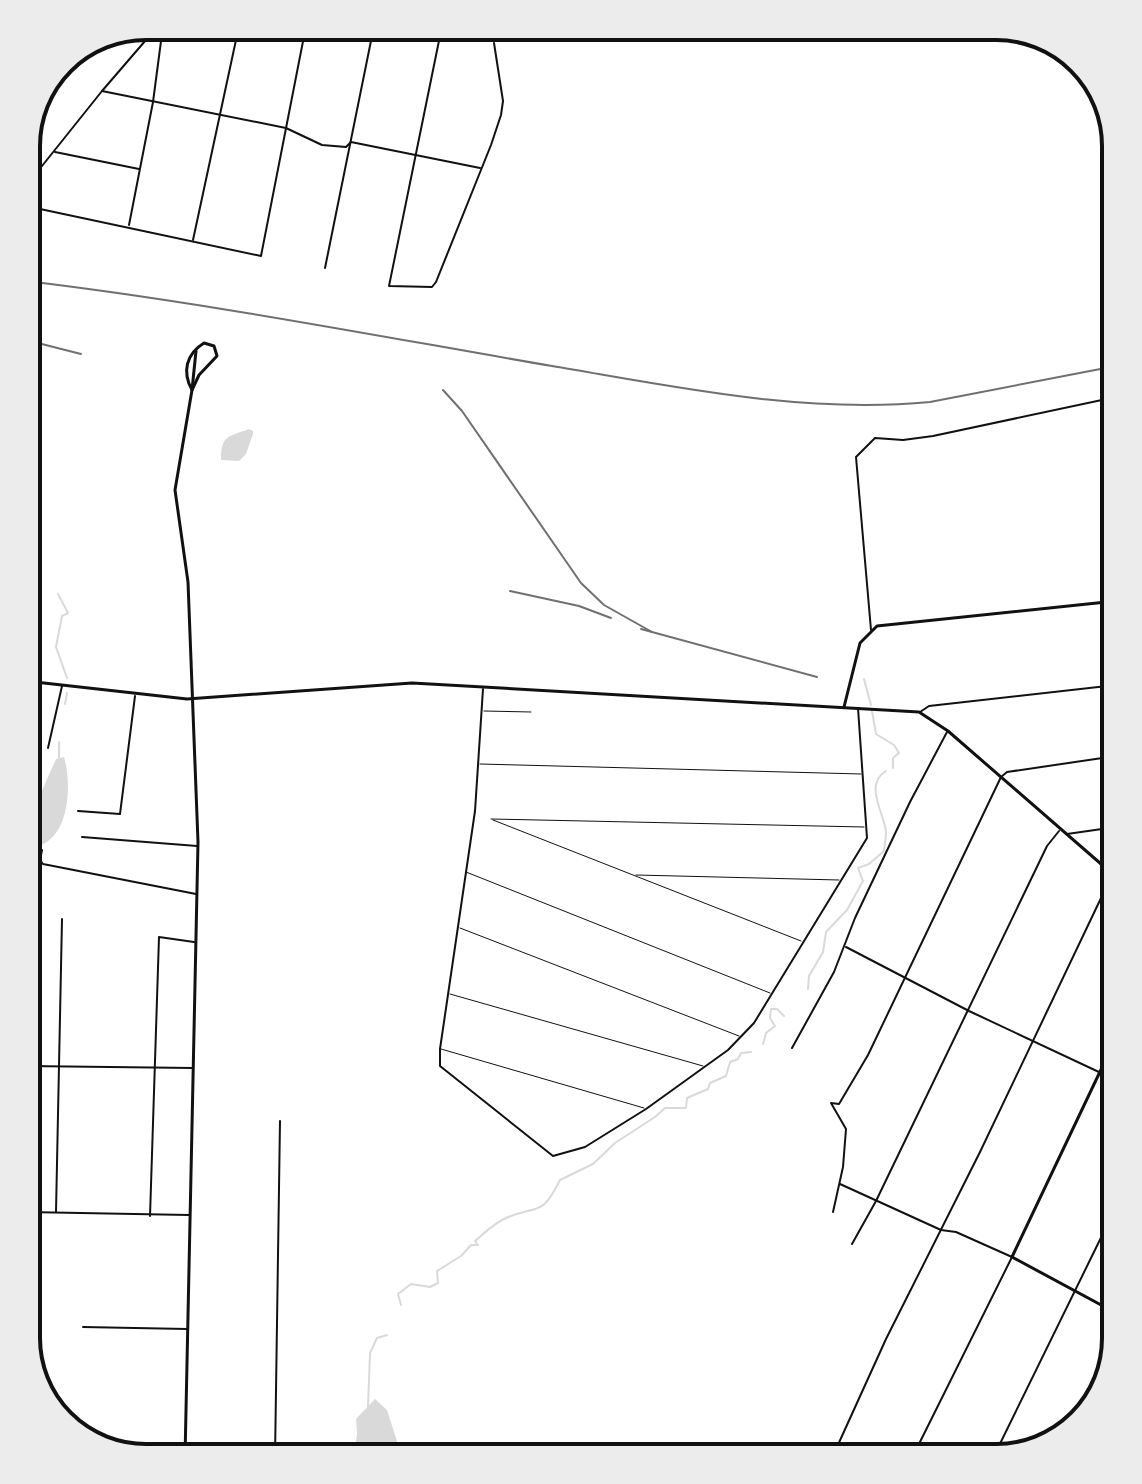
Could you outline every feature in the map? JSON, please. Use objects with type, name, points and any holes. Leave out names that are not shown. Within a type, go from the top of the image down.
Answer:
[{"type":"street","points":[[40,168],[146,40]]},
{"type":"street","points":[[129,227],[153,102],[161,40]]},
{"type":"street","points":[[193,242],[236,40]]},
{"type":"street","points":[[40,209],[261,256],[303,40]]},
{"type":"street","points":[[325,268],[371,40]]},
{"type":"street","points":[[439,40],[389,286],[432,287],[491,145],[503,101],[494,43]]},
{"type":"street","points":[[102,91],[286,128],[329,147],[346,147],[351,142]]},
{"type":"street","points":[[351,142],[481,169]]},
{"type":"street","points":[[53,152],[140,169]]},
{"type":"street","points":[[207,343],[214,346],[217,353],[215,360],[199,375],[192,390],[185,372],[199,345],[207,343]]},
{"type":"street","points":[[185,1444],[198,847],[187,577],[175,490],[196,351]]},
{"type":"street","points":[[871,630],[856,457],[875,438],[903,440],[933,436],[1102,400]]},
{"type":"street","points":[[844,707],[860,643],[871,630],[883,625],[1102,602]]},
{"type":"street","points":[[40,683],[192,699],[396,684],[919,712],[948,731],[1102,866]]},
{"type":"street","points":[[48,748],[62,686]]},
{"type":"street","points":[[919,712],[929,706],[1102,687]]},
{"type":"street","points":[[484,688],[475,811],[440,1049],[441,1069],[553,1156],[585,1147],[646,1109],[705,1067],[754,1023],[867,838],[858,707]]},
{"type":"street","points":[[78,811],[120,814],[135,694]]},
{"type":"street","points":[[792,1048],[829,982],[855,918],[910,802],[948,731]]},
{"type":"street","points":[[833,1212],[843,1167],[846,1129],[831,1103],[839,1104],[868,1055],[1001,777],[1007,772],[1102,758]]},
{"type":"street","points":[[1066,835],[1102,829]]},
{"type":"street","points":[[852,1244],[876,1201],[1047,846],[1059,830]]},
{"type":"street","points":[[82,837],[198,847]]},
{"type":"street","points":[[42,850],[40,860],[43,864],[198,894]]},
{"type":"street","points":[[838,1444],[886,1339],[1102,896]]},
{"type":"street","points":[[56,1212],[62,919]]},
{"type":"street","points":[[150,1216],[159,937],[197,943]]},
{"type":"street","points":[[845,947],[969,1011],[1100,1072]]},
{"type":"street","points":[[40,1066],[194,1068]]},
{"type":"street","points":[[919,1444],[1102,1068]]},
{"type":"street","points":[[275,1444],[280,1121]]},
{"type":"street","points":[[839,1184],[941,1230],[956,1232],[1012,1257],[1102,1305]]},
{"type":"street","points":[[40,1212],[191,1215]]},
{"type":"street","points":[[1000,1444],[1102,1236]]},
{"type":"street","points":[[83,1327],[188,1329]]},
{"type":"lane","points":[[482,711],[531,712]]},
{"type":"lane","points":[[477,764],[861,774]]},
{"type":"lane","points":[[803,942],[491,819],[868,827]]},
{"type":"lane","points":[[466,871],[772,994]]},
{"type":"lane","points":[[632,875],[841,880]]},
{"type":"lane","points":[[459,927],[741,1037]]},
{"type":"lane","points":[[449,994],[705,1067]]},
{"type":"lane","points":[[440,1049],[646,1109]]},
{"type":"shaded area","points":[[249,429],[253,434],[246,454],[239,461],[221,460],[224,441]]},
{"type":"shaded area","points":[[64,757],[67,799],[59,828],[40,845],[40,795],[56,759]]},
{"type":"shaded area","points":[[375,1399],[387,1410],[398,1444],[356,1444],[356,1419]]},
{"type":"waterway","points":[[58,594],[68,613],[62,616],[56,647],[67,678]]},
{"type":"waterway","points":[[864,679],[871,705]]},
{"type":"waterway","points":[[65,704],[67,693]]},
{"type":"waterway","points":[[872,711],[876,734],[894,745],[899,753],[893,758],[893,768]]},
{"type":"waterway","points":[[59,742],[59,759]]},
{"type":"waterway","points":[[808,989],[809,976],[823,952],[826,932],[847,910],[863,881],[858,868],[869,864],[884,851],[886,831],[876,783],[886,771]]},
{"type":"waterway","points":[[763,1044],[766,1033],[775,1026],[770,1018],[771,1009],[777,1009],[784,1016]]},
{"type":"waterway","points":[[401,1305],[398,1294],[411,1284],[430,1287],[438,1283],[437,1271],[461,1256],[471,1245],[478,1245],[475,1241],[494,1225],[543,1205],[560,1180],[593,1164],[615,1143],[665,1108],[686,1108],[687,1098],[708,1089],[710,1083],[726,1076],[730,1062],[738,1059],[741,1053],[751,1052]]},
{"type":"waterway","points":[[368,1407],[370,1353],[377,1338],[387,1335]]},
{"type":"railway","points":[[40,283],[224,309],[693,390],[787,401],[882,405],[930,402],[1102,369]]},
{"type":"railway","points":[[40,344],[81,354]]},
{"type":"railway","points":[[443,390],[462,411],[581,583],[604,605],[652,632]]},
{"type":"railway","points":[[510,591],[579,606],[611,618]]},
{"type":"railway","points":[[641,629],[817,677]]}]
